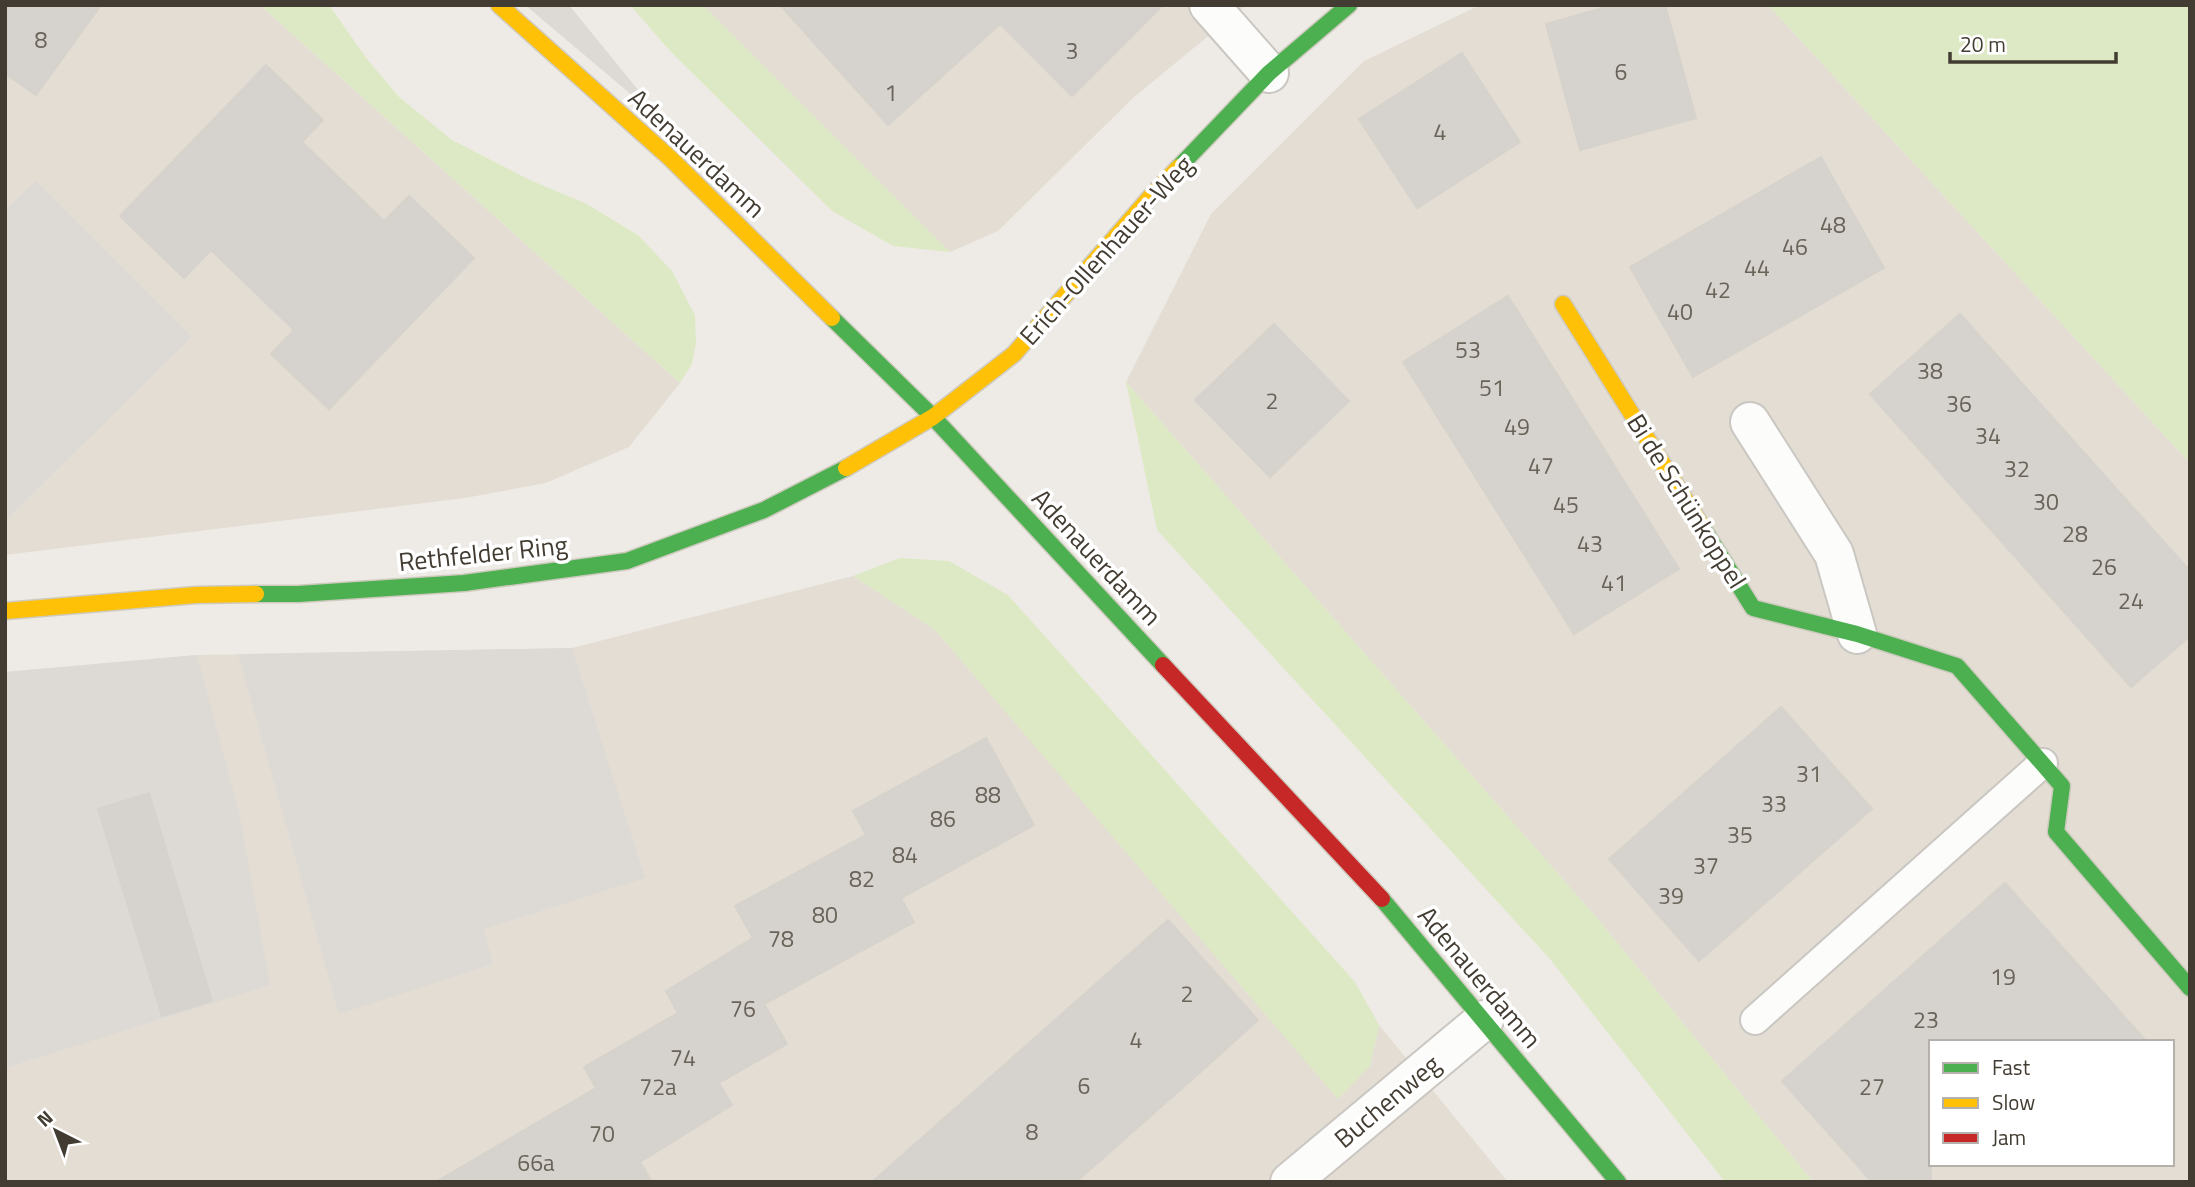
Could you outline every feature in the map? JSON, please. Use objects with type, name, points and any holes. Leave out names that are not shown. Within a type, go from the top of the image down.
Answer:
[{"type":"street","name":"Adenauerdamm","points":[[499,5],[670,158],[933,416],[1393,911],[1618,1182]]},
{"type":"street","points":[[1209,5],[1269,73]]},
{"type":"street","name":"Erich-Ollenhauer-Weg","points":[[933,416],[1013,354],[1152,195],[1269,73],[1349,5]]},
{"type":"street","name":"Bi de Schünkoppel","points":[[1563,304],[1754,608],[1857,634],[1958,666],[2062,786],[2056,832],[2190,988]]},
{"type":"street","name":"Rethfelder Ring","points":[[5,611],[196,594],[298,594],[464,583],[627,561],[764,510],[829,478],[933,416]]},
{"type":"street","points":[[1750,422],[1834,554],[1857,634]]},
{"type":"street","name":"Buchenweg","points":[[1290,1182],[1484,1020]]},
{"type":"lane","points":[[1755,1020],[2043,764]]},
{"type":"shaded area","points":[[5,5],[260,5],[680,383],[629,447],[546,483],[465,498],[5,555]]},
{"type":"shaded area","points":[[525,5],[569,5],[665,123]]},
{"type":"shaded area","points":[[703,5],[1246,5],[1133,98],[998,231],[950,252]]},
{"type":"shaded area","points":[[1480,5],[1768,5],[2190,463],[2190,1182],[1813,1182],[1597,918],[1126,382],[1211,214],[1364,61]]},
{"type":"shaded area","points":[[36,181],[192,337],[5,521],[5,210]]},
{"type":"shaded area","points":[[853,576],[935,630],[1131,856],[1370,1066],[1379,1025],[1508,1182],[5,1182],[5,672],[197,655],[572,648]]},
{"type":"shaded area","points":[[572,648],[645,878],[484,929],[493,964],[339,1014],[238,654]]},
{"type":"shaded area","points":[[197,655],[239,812],[270,985],[5,1068],[5,672]]},
{"type":"green space","points":[[260,5],[329,5],[367,59],[399,97],[452,140],[530,180],[587,204],[639,236],[672,271],[695,315],[696,343],[692,364],[680,383]]},
{"type":"green space","points":[[630,5],[703,5],[950,252],[893,246],[832,211],[670,51]]},
{"type":"green space","points":[[1768,5],[2190,5],[2190,463]]},
{"type":"green space","points":[[1126,382],[1597,918],[1813,1182],[1725,1182],[1549,958],[1157,530]]},
{"type":"green space","points":[[900,558],[949,561],[1008,595],[1355,982],[1379,1025],[1370,1066],[1338,1099],[935,630],[853,576]]},
{"type":"building","points":[[5,5],[101,5],[36,95],[5,73]]},
{"type":"building","points":[[780,5],[1163,5],[1072,96],[1000,24],[888,125]]},
{"type":"building","points":[[1614,5],[1665,5],[1696,118],[1580,150],[1546,24]]},
{"type":"building","points":[[1462,53],[1520,142],[1417,208],[1359,119]]},
{"type":"building","points":[[266,65],[323,120],[302,142],[384,221],[409,196],[474,258],[329,409],[271,354],[294,330],[211,250],[184,278],[120,216]]},
{"type":"building","points":[[1821,157],[1884,268],[1693,377],[1630,267]]},
{"type":"building","points":[[1508,296],[1679,569],[1574,634],[1403,362]]},
{"type":"building","points":[[1960,314],[2190,571],[2190,636],[2131,687],[1870,394]]},
{"type":"building","points":[[1274,324],[1349,401],[1270,477],[1195,400]]},
{"type":"building","points":[[1781,707],[1872,809],[1699,961],[1609,859]]},
{"type":"building","points":[[986,738],[1034,825],[901,898],[914,922],[764,1004],[787,1044],[719,1083],[732,1105],[640,1162],[652,1182],[436,1182],[596,1088],[584,1067],[678,1013],[666,991],[753,938],[735,906],[866,835],[853,811]]},
{"type":"building","points":[[149,793],[212,1001],[162,1016],[98,809]]},
{"type":"building","points":[[2005,883],[2145,1040],[1929,1040],[1931,1182],[1872,1182],[1782,1081]]},
{"type":"building","points":[[1168,920],[1258,1020],[1206,1067],[1076,1182],[872,1182]]},
{"type":"traffic: fast","points":[[1179,167],[1269,73],[1349,5]]},
{"type":"traffic: fast","points":[[832,318],[933,417],[1163,665]]},
{"type":"traffic: fast","points":[[256,594],[298,594],[464,583],[627,561],[764,510],[846,468]]},
{"type":"traffic: fast","points":[[1701,525],[1753,608],[1857,634],[1957,666],[2062,786],[2056,832],[2190,988]]},
{"type":"traffic: fast","points":[[1382,899],[1618,1182]]},
{"type":"traffic: slow","points":[[499,5],[670,158],[832,318]]},
{"type":"traffic: slow","points":[[846,468],[933,417],[1014,354],[1179,167]]},
{"type":"traffic: slow","points":[[1563,304],[1701,525]]},
{"type":"traffic: slow","points":[[5,611],[196,595],[256,594]]},
{"type":"traffic: jam","points":[[1163,665],[1382,899]]}]
